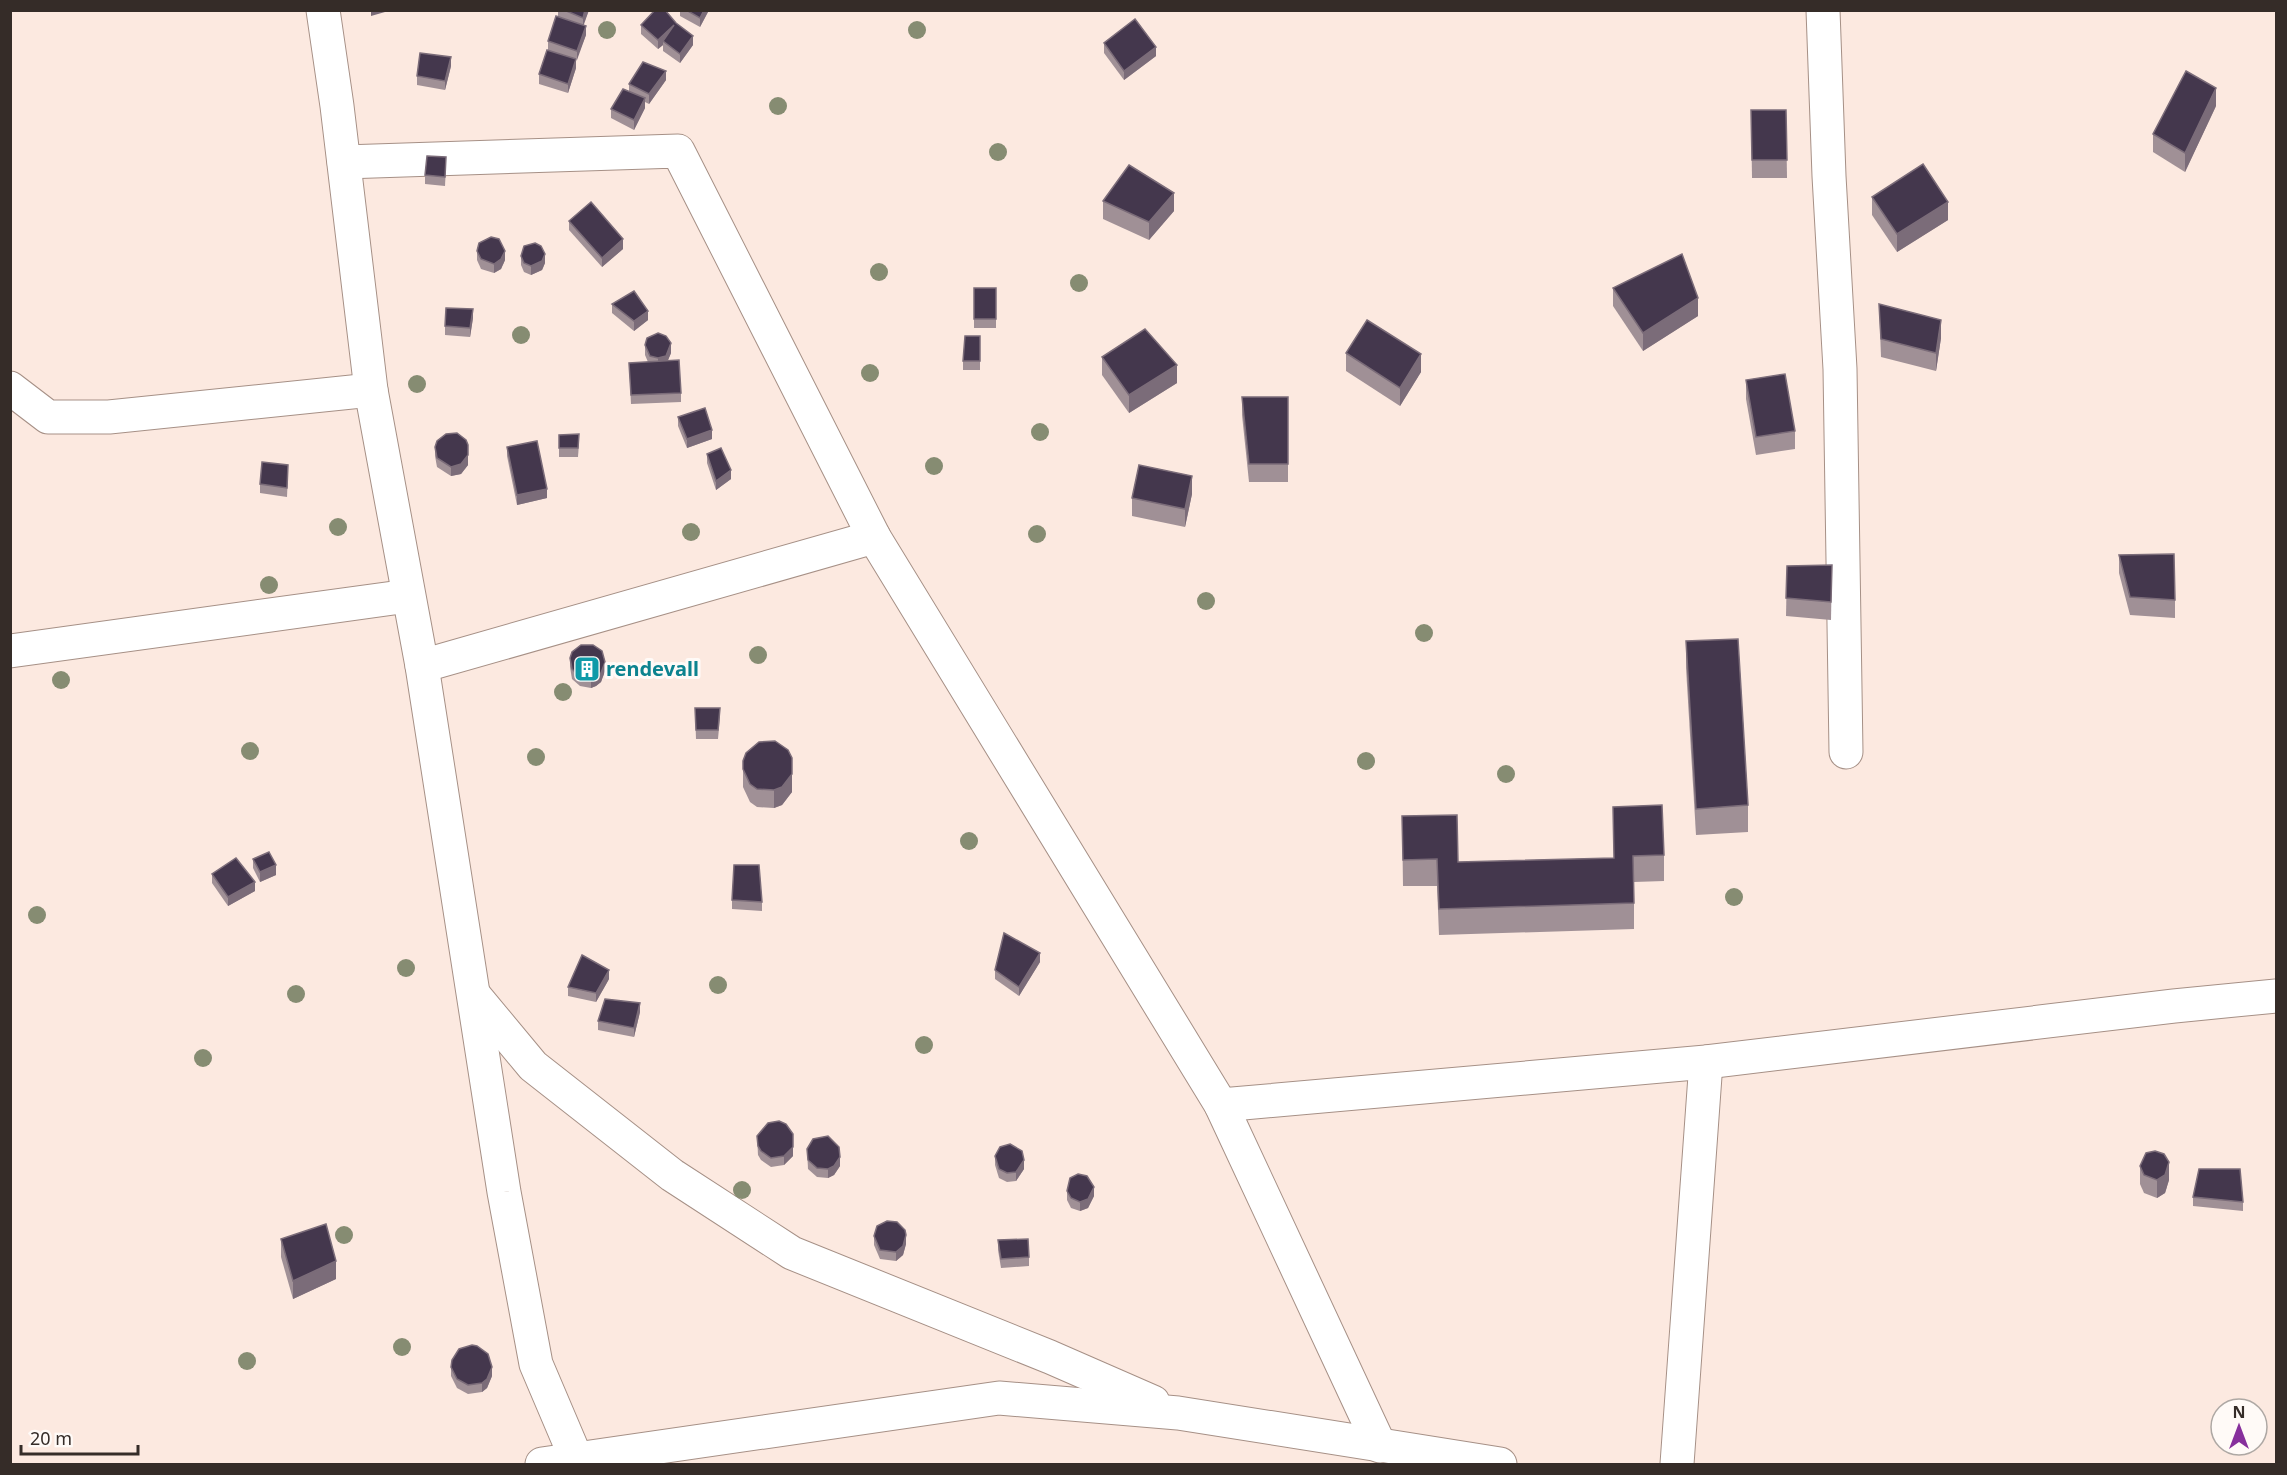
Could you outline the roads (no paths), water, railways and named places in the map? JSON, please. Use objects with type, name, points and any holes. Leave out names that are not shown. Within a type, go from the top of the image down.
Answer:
[{"type":"street","points":[[323,10],[371,390],[422,666],[504,1192],[536,1364],[579,1461]]},
{"type":"street","points":[[1823,10],[1829,176],[1840,369],[1846,752]]},
{"type":"street","points":[[344,162],[678,151],[874,537],[1221,1105],[1380,1446]]},
{"type":"street","points":[[10,388],[48,417],[109,417],[371,390]]},
{"type":"street","points":[[422,666],[874,537]]},
{"type":"street","points":[[10,651],[408,596]]},
{"type":"street","points":[[473,993],[533,1066],[672,1175],[792,1254],[1050,1357],[1178,1413]]},
{"type":"street","points":[[1221,1105],[1706,1062],[2174,1006],[2277,996]]},
{"type":"street","points":[[1677,1464],[1706,1062]]},
{"type":"street","points":[[542,1464],[579,1461],[999,1398],[1178,1413],[1500,1464]]},
{"type":"place","name":"rendevall","points":[[587,669]]}]
